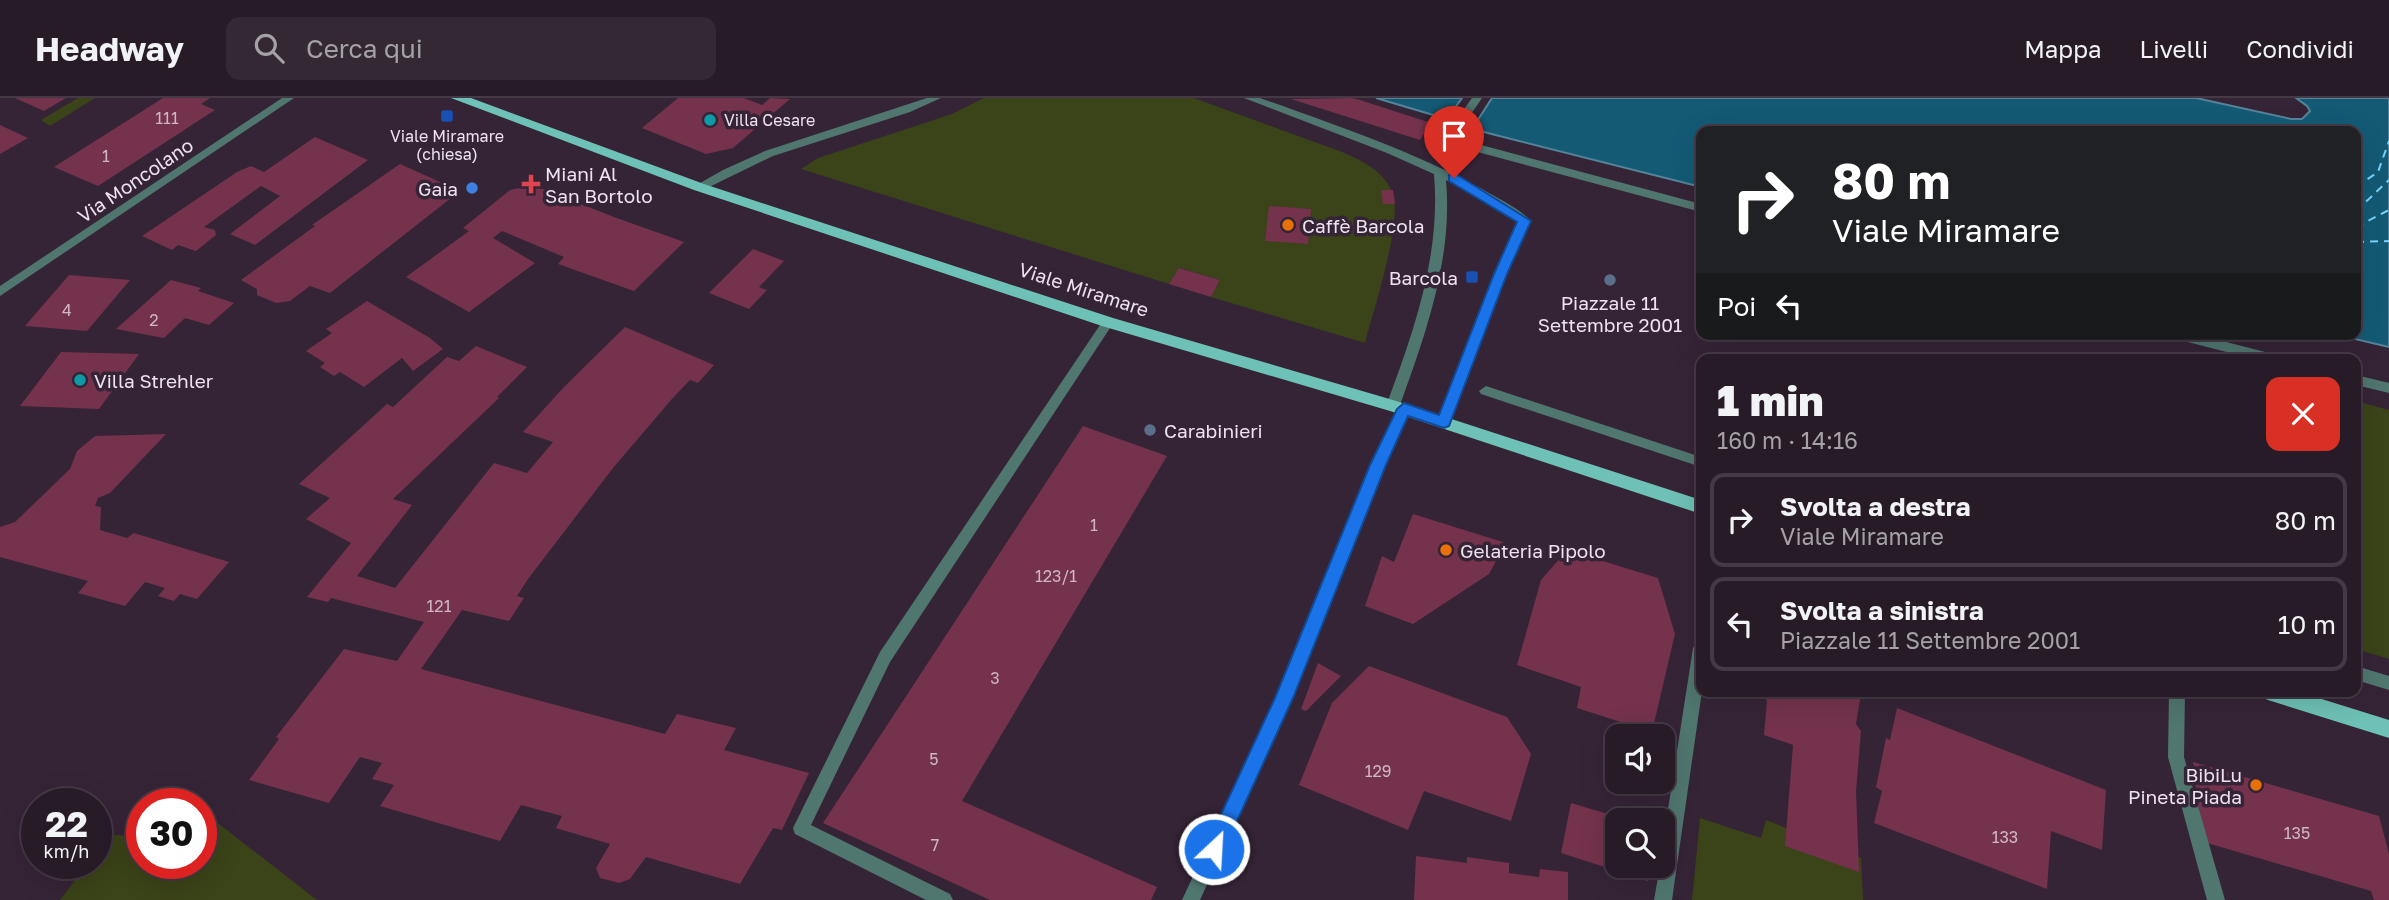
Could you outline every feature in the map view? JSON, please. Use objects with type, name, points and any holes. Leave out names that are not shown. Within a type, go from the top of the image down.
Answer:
[{"type":"main road","name":"Viale Miramare","points":[[458,98],[699,187],[1108,322],[1399,407],[1696,505]]},
{"type":"main road","points":[[2287,697],[2389,729]]},
{"type":"street","name":"Via Moncolano","points":[[0,292],[289,98]]},
{"type":"street","points":[[699,187],[743,162],[883,118],[936,98]]},
{"type":"street","points":[[1250,98],[1354,135],[1439,170],[1496,201],[1525,221],[1500,274],[1444,422]]},
{"type":"street","points":[[1477,98],[1448,140],[1696,207]]},
{"type":"street","points":[[1191,900],[1284,698],[1399,407],[1407,367],[1437,259],[1443,199],[1439,170]]},
{"type":"street","points":[[944,900],[801,828],[885,657],[1108,322]]},
{"type":"street","points":[[2199,340],[2254,354]]},
{"type":"street","points":[[2361,381],[2389,388]]},
{"type":"street","points":[[1486,391],[1696,460]]},
{"type":"street","points":[[2361,675],[2389,683]]},
{"type":"street","points":[[1663,900],[1696,681]]},
{"type":"street","points":[[2177,697],[2176,757],[2216,900]]},
{"type":"green space","points":[[78,98],[95,98],[50,126],[41,120]]},
{"type":"green space","points":[[984,98],[1194,98],[1342,152],[1371,167],[1388,185],[1395,205],[1391,244],[1365,343],[1211,297],[1220,280],[1180,268],[1169,284],[801,169],[818,158],[952,114]]},
{"type":"green space","points":[[2361,402],[2389,410],[2389,659],[2361,651]]},
{"type":"green space","points":[[1700,818],[1761,838],[1766,820],[1861,858],[1863,900],[1692,900]]},
{"type":"green space","points":[[217,822],[317,900],[60,900],[76,879],[112,879],[112,835],[126,836],[126,879],[217,879]]},
{"type":"water","points":[[1376,98],[1462,98],[1447,119]]},
{"type":"water","points":[[1492,98],[2196,98],[2291,119],[2302,119],[2310,111],[2296,98],[2389,98],[2389,347],[2359,340],[2361,126],[1696,126],[1696,186],[1472,129]]},
{"type":"building","points":[[15,98],[66,98],[44,111]]},
{"type":"building","points":[[163,98],[210,98],[201,104],[215,110],[98,186],[54,167]]},
{"type":"building","name":"Villa Cesare","points":[[678,98],[744,98],[762,105],[770,98],[790,99],[733,148],[706,154],[642,128]]},
{"type":"building","points":[[1352,98],[1431,123],[1420,140],[1291,99]]},
{"type":"building","points":[[0,125],[28,138],[0,154]]},
{"type":"building","points":[[315,137],[368,160],[255,245],[230,234],[280,196],[261,186],[204,227],[215,230],[216,235],[196,251],[178,245],[172,250],[142,236],[237,172],[251,166],[264,172]]},
{"type":"building","points":[[400,164],[460,191],[330,293],[310,286],[290,301],[276,303],[257,295],[257,289],[241,280],[315,226],[312,225]]},
{"type":"building","points":[[533,185],[684,242],[634,291],[558,264],[564,257],[502,231],[493,238],[535,263],[469,312],[406,277],[469,231],[463,228],[510,190]]},
{"type":"building","points":[[1381,190],[1393,190],[1395,204],[1383,204]]},
{"type":"building","name":"Caffè Barcola","points":[[1269,206],[1311,209],[1308,244],[1265,241]]},
{"type":"building","points":[[753,249],[784,261],[759,287],[767,290],[749,309],[709,293]]},
{"type":"building","points":[[1179,268],[1220,280],[1211,297],[1169,284]]},
{"type":"building","points":[[69,275],[130,280],[87,331],[25,326]]},
{"type":"building","points":[[171,280],[201,288],[198,291],[234,303],[209,325],[185,318],[164,338],[116,329]]},
{"type":"building","points":[[367,301],[430,338],[443,349],[413,371],[402,358],[364,387],[340,372],[334,376],[320,367],[325,363],[306,351],[332,333],[326,329]]},
{"type":"building","points":[[625,327],[714,365],[698,383],[690,380],[613,468],[528,579],[517,596],[524,598],[509,621],[462,610],[421,669],[665,734],[677,714],[736,728],[724,750],[809,773],[782,830],[773,828],[740,884],[646,857],[630,879],[619,883],[600,878],[596,868],[610,844],[556,828],[562,816],[521,805],[500,841],[380,806],[394,785],[372,779],[382,763],[360,757],[329,803],[249,780],[279,739],[276,737],[344,649],[397,661],[424,622],[331,598],[328,602],[307,597],[351,543],[306,519],[330,498],[299,484],[387,404],[393,407],[447,357],[459,361],[476,346],[527,367],[497,397],[499,398],[393,499],[412,505],[357,576],[395,588],[494,463],[527,473],[553,442],[523,432]]},
{"type":"building","name":"Villa Strehler","points":[[61,352],[139,354],[99,409],[20,406]]},
{"type":"building","points":[[1083,426],[1167,456],[962,801],[1157,887],[1151,900],[990,900],[823,823]]},
{"type":"building","points":[[166,434],[110,493],[98,498],[95,506],[101,507],[100,530],[127,538],[134,533],[229,562],[197,599],[180,594],[174,601],[158,596],[165,588],[145,582],[125,606],[78,593],[88,581],[0,557],[0,527],[15,522],[70,469],[77,451],[95,436]]},
{"type":"building","points":[[1413,514],[1506,543],[1489,574],[1413,624],[1365,606],[1382,556],[1394,562]]},
{"type":"building","points":[[1567,550],[1658,578],[1675,634],[1654,724],[1627,724],[1577,708],[1581,687],[1517,665],[1541,580]]},
{"type":"building","points":[[1318,663],[1341,676],[1306,711],[1301,709]]},
{"type":"building","points":[[1369,666],[1507,717],[1531,754],[1511,821],[1424,791],[1408,830],[1299,785],[1332,703]]},
{"type":"building","points":[[1759,697],[1860,697],[1856,724],[1861,731],[1856,791],[1859,872],[1785,846],[1793,745],[1764,735],[1767,700]]},
{"type":"building","points":[[1897,708],[2106,790],[2102,850],[2051,831],[2047,889],[1874,823],[1882,791],[1876,787],[1886,738],[1890,740]]},
{"type":"building","points":[[2193,762],[2379,816],[2389,854],[2389,900],[2374,900],[2371,891],[2207,843],[2198,806]]},
{"type":"building","points":[[1571,803],[1605,813],[1605,867],[1561,853]]},
{"type":"building","points":[[1416,856],[1467,863],[1467,857],[1509,863],[1509,873],[1539,877],[1540,869],[1568,872],[1568,900],[1414,900]]},
{"type":"ferry route","points":[[2361,184],[2378,172],[2389,141]]},
{"type":"ferry route","points":[[2361,206],[2389,180]]},
{"type":"ferry route","points":[[2361,224],[2389,210]]},
{"type":"ferry route","points":[[2361,242],[2389,241]]},
{"type":"place","name":"Viale Miramare (chiesa)","points":[[447,116]]},
{"type":"place","name":"Villa Cesare","points":[[710,120]]},
{"type":"place","name":"Miani Al San Bortolo","points":[[531,184]]},
{"type":"place","name":"Gaia","points":[[472,188]]},
{"type":"place","name":"Caffè Barcola","points":[[1288,225]]},
{"type":"place","name":"Barcola","points":[[1472,277]]},
{"type":"place","name":"Piazzale 11 Settembre 2001","points":[[1610,280]]},
{"type":"place","name":"Villa Strehler","points":[[80,380]]},
{"type":"place","name":"Carabinieri","points":[[1150,430]]},
{"type":"place","name":"Gelateria Pipolo","points":[[1446,550]]},
{"type":"place","name":"BibiLu Pineta Piada","points":[[2256,785]]},
{"type":"route","points":[[1214,849],[1284,698],[1378,465],[1404,409],[1444,422],[1500,274],[1525,221],[1454,178]]}]
